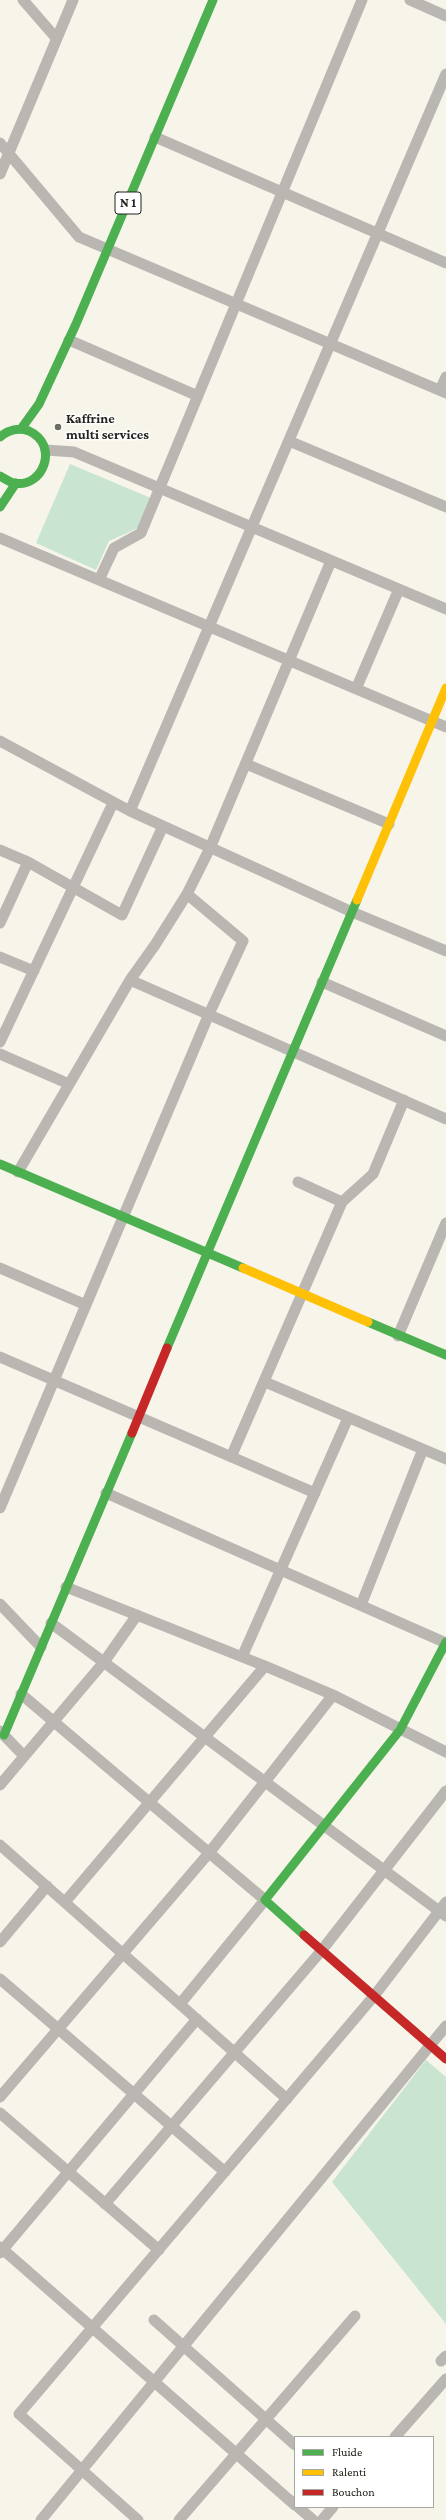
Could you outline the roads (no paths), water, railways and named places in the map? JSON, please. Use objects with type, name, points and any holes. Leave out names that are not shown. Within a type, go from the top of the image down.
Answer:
[{"type":"main road","name":"N 1","points":[[21,429],[39,404],[69,340],[213,0]]},
{"type":"main road","name":"N 1","points":[[38,428],[39,404]]},
{"type":"main road","points":[[0,437],[12,430],[38,428],[46,450],[46,458],[40,474],[26,483],[8,481],[0,476]]},
{"type":"main road","points":[[0,506],[16,483]]},
{"type":"main road","points":[[2,1733],[41,1647],[446,688]]},
{"type":"main road","points":[[0,1164],[398,1336],[446,1355]]},
{"type":"main road","points":[[446,1642],[400,1730],[264,1900],[446,2059]]},
{"type":"street","points":[[23,0],[56,38]]},
{"type":"street","points":[[0,174],[72,0]]},
{"type":"street","points":[[99,580],[114,548],[141,533],[362,0]]},
{"type":"street","points":[[410,0],[446,16]]},
{"type":"street","points":[[130,811],[446,74]]},
{"type":"street","points":[[155,137],[446,264]]},
{"type":"street","points":[[0,143],[79,237],[443,392],[446,377]]},
{"type":"street","points":[[69,340],[198,396]]},
{"type":"street","points":[[289,441],[446,507]]},
{"type":"street","points":[[46,450],[74,452],[446,609]]},
{"type":"street","points":[[0,538],[446,727]]},
{"type":"street","points":[[18,1172],[130,980],[155,945],[187,894],[210,848],[246,764],[330,560]]},
{"type":"street","points":[[356,689],[399,589]]},
{"type":"street","points":[[0,741],[113,803],[352,912],[446,951]]},
{"type":"street","points":[[246,764],[388,824]]},
{"type":"street","points":[[0,1042],[113,803]]},
{"type":"street","points":[[0,850],[28,862],[122,916],[163,826]]},
{"type":"street","points":[[0,923],[28,862]]},
{"type":"street","points":[[0,1508],[209,1014],[242,941],[187,894]]},
{"type":"street","points":[[0,957],[34,971]]},
{"type":"street","points":[[130,980],[446,1118]]},
{"type":"street","points":[[322,982],[446,1036]]},
{"type":"street","points":[[0,1054],[69,1084]]},
{"type":"street","points":[[232,1457],[342,1202],[374,1174],[404,1100]]},
{"type":"street","points":[[298,1182],[342,1202]]},
{"type":"street","points":[[398,1336],[442,1243],[446,1223]]},
{"type":"street","points":[[0,1268],[86,1306]]},
{"type":"street","points":[[0,1357],[315,1493]]},
{"type":"street","points":[[265,1382],[446,1459]]},
{"type":"street","points":[[242,1657],[348,1418]]},
{"type":"street","points":[[361,1605],[423,1449]]},
{"type":"street","points":[[106,1493],[446,1642]]},
{"type":"street","points":[[66,1587],[265,1666],[333,1695],[446,1752]]},
{"type":"street","points":[[0,1604],[41,1647]]},
{"type":"street","points":[[0,1784],[104,1662],[137,1615]]},
{"type":"street","points":[[51,1623],[384,1870],[444,1910],[374,1996],[19,2414],[138,2520]]},
{"type":"street","points":[[65,1902],[265,1666]]},
{"type":"street","points":[[21,1694],[264,1900],[180,2004]]},
{"type":"street","points":[[0,2097],[208,1853],[333,1695]]},
{"type":"street","points":[[2,1733],[24,1756]]},
{"type":"street","points":[[105,2204],[322,1950],[446,1791]]},
{"type":"street","points":[[0,1845],[287,2099]]},
{"type":"street","points":[[0,1942],[47,1886]]},
{"type":"street","points":[[0,1979],[225,2172]]},
{"type":"street","points":[[197,2019],[1,2250],[294,2503]]},
{"type":"street","points":[[41,2520],[446,2026]]},
{"type":"street","points":[[0,2113],[159,2250]]},
{"type":"street","points":[[179,2520],[356,2316]]},
{"type":"street","points":[[154,2320],[294,2444]]},
{"type":"street","points":[[396,2436],[446,2379]]},
{"type":"street","points":[[299,2508],[313,2520]]},
{"type":"street","points":[[322,2520],[332,2508]]},
{"type":"place","name":"Kaffrine multi services","points":[[58,427]]}]
